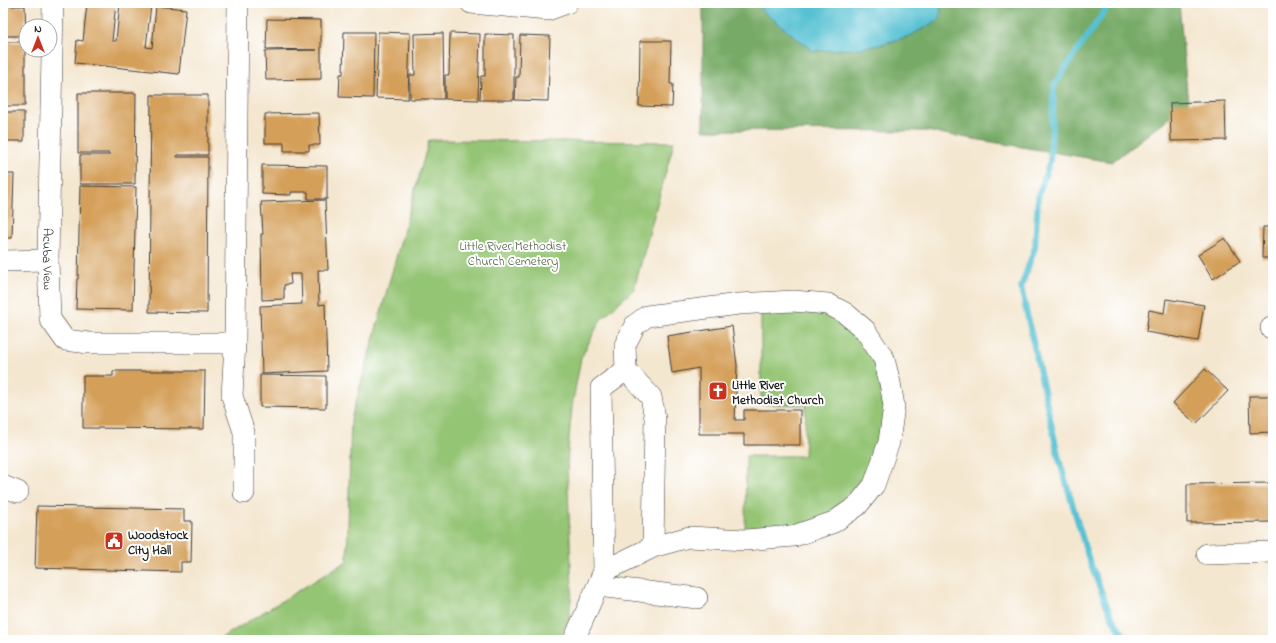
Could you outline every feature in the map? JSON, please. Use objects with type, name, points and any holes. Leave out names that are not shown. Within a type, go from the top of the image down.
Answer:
[{"type":"street","name":"Acuba View","points":[[53,3],[48,260],[50,319],[65,340],[89,343],[235,343]]},
{"type":"street","points":[[238,3],[235,343],[232,396],[244,432],[244,493]]},
{"type":"street","points":[[471,3],[548,10],[567,3]]},
{"type":"street","points":[[3,261],[48,260]]},
{"type":"street","points":[[601,579],[653,547],[689,537],[746,540],[794,536],[834,522],[857,506],[874,485],[889,442],[894,406],[884,359],[865,330],[845,313],[828,304],[793,301],[739,304],[648,316],[635,324],[625,345],[626,370],[651,397],[655,418],[653,547]]},
{"type":"street","points":[[574,640],[601,579],[601,388],[626,370]]},
{"type":"street","points":[[1207,554],[1273,552]]},
{"type":"street","points":[[601,579],[697,598]]},
{"type":"green space","points":[[703,3],[1179,3],[1188,103],[1112,162],[926,131],[703,130]]},
{"type":"green space","name":"Little River Methodist Church Cemetery","points":[[429,140],[674,142],[634,289],[601,319],[581,358],[572,406],[567,462],[572,591],[569,617],[559,640],[218,640],[347,561],[351,419]]},
{"type":"green space","points":[[761,309],[829,311],[871,348],[887,413],[870,477],[851,505],[816,525],[745,534],[746,456],[804,456],[806,405],[761,404]]},
{"type":"water","points":[[756,3],[941,3],[940,19],[910,36],[875,46],[813,51],[764,12]]},
{"type":"building","points":[[87,3],[116,3],[112,41],[116,41],[120,3],[151,5],[146,47],[152,48],[156,6],[186,9],[179,74],[75,63],[77,40],[83,41]]},
{"type":"building","points":[[3,6],[25,6],[25,18],[18,18],[18,36],[3,36]]},
{"type":"building","points":[[267,19],[321,20],[321,79],[266,80],[265,51],[317,50],[266,49]]},
{"type":"building","points":[[344,32],[374,32],[373,98],[339,97],[340,74],[343,74]]},
{"type":"building","points":[[378,32],[410,33],[408,99],[376,98]]},
{"type":"building","points":[[443,33],[444,99],[410,99],[410,75],[415,75],[414,34]]},
{"type":"building","points":[[450,33],[480,34],[478,100],[445,99],[445,75],[449,75]]},
{"type":"building","points":[[485,34],[514,35],[514,100],[480,100],[481,76],[485,76]]},
{"type":"building","points":[[520,35],[550,36],[548,101],[515,100],[516,77],[519,77]]},
{"type":"building","points":[[640,41],[671,41],[670,84],[673,84],[672,107],[639,106]]},
{"type":"building","points":[[3,42],[18,42],[18,58],[25,58],[25,106],[3,106]]},
{"type":"building","points":[[78,93],[136,93],[135,184],[80,184],[80,155],[109,155],[109,153],[78,153]]},
{"type":"building","points":[[151,95],[208,95],[208,155],[177,155],[177,157],[208,157],[207,313],[149,312]]},
{"type":"building","points":[[1225,101],[1226,140],[1171,141],[1170,103]]},
{"type":"building","points":[[3,112],[24,112],[24,141],[3,141]]},
{"type":"building","points":[[319,113],[320,145],[309,145],[309,151],[284,151],[284,143],[265,143],[265,114]]},
{"type":"building","points":[[262,165],[327,166],[327,199],[308,199],[308,192],[291,192],[291,195],[262,194]]},
{"type":"building","points":[[3,174],[14,174],[12,238],[3,238]]},
{"type":"building","points":[[80,186],[136,187],[133,310],[76,309]]},
{"type":"building","points":[[325,200],[328,270],[318,270],[319,305],[325,304],[327,371],[262,374],[260,306],[302,304],[301,274],[290,274],[291,284],[284,285],[284,299],[262,300],[261,234],[263,234],[261,202]]},
{"type":"building","points":[[1263,227],[1273,227],[1273,258],[1262,258]]},
{"type":"building","points":[[1225,238],[1240,261],[1213,279],[1198,255]]},
{"type":"building","points":[[1166,299],[1204,305],[1198,341],[1146,332],[1149,310],[1164,313]]},
{"type":"building","name":"Little River Methodist Church","points":[[732,326],[737,365],[735,420],[744,420],[744,410],[800,410],[800,445],[744,445],[744,434],[699,434],[699,368],[672,373],[667,336]]},
{"type":"building","points":[[1205,369],[1228,391],[1196,424],[1173,403]]},
{"type":"building","points":[[113,371],[205,371],[204,429],[83,428],[83,376],[113,376]]},
{"type":"building","points":[[260,375],[326,376],[326,408],[260,407]]},
{"type":"building","points":[[1249,396],[1273,396],[1273,432],[1250,433]]},
{"type":"building","points":[[1273,483],[1273,522],[1187,523],[1187,484]]},
{"type":"building","name":"Woodstock City Hall","points":[[37,506],[184,509],[184,521],[192,521],[191,562],[181,562],[181,572],[35,568]]},
{"type":"waterway","points":[[1110,3],[1054,85],[1050,161],[1038,197],[1035,247],[1021,287],[1059,459],[1089,560],[1111,616],[1127,640]]},
{"type":"place","name":"Little River Methodist Church","points":[[718,391]]},
{"type":"place","name":"Woodstock City Hall","points":[[114,541]]}]
